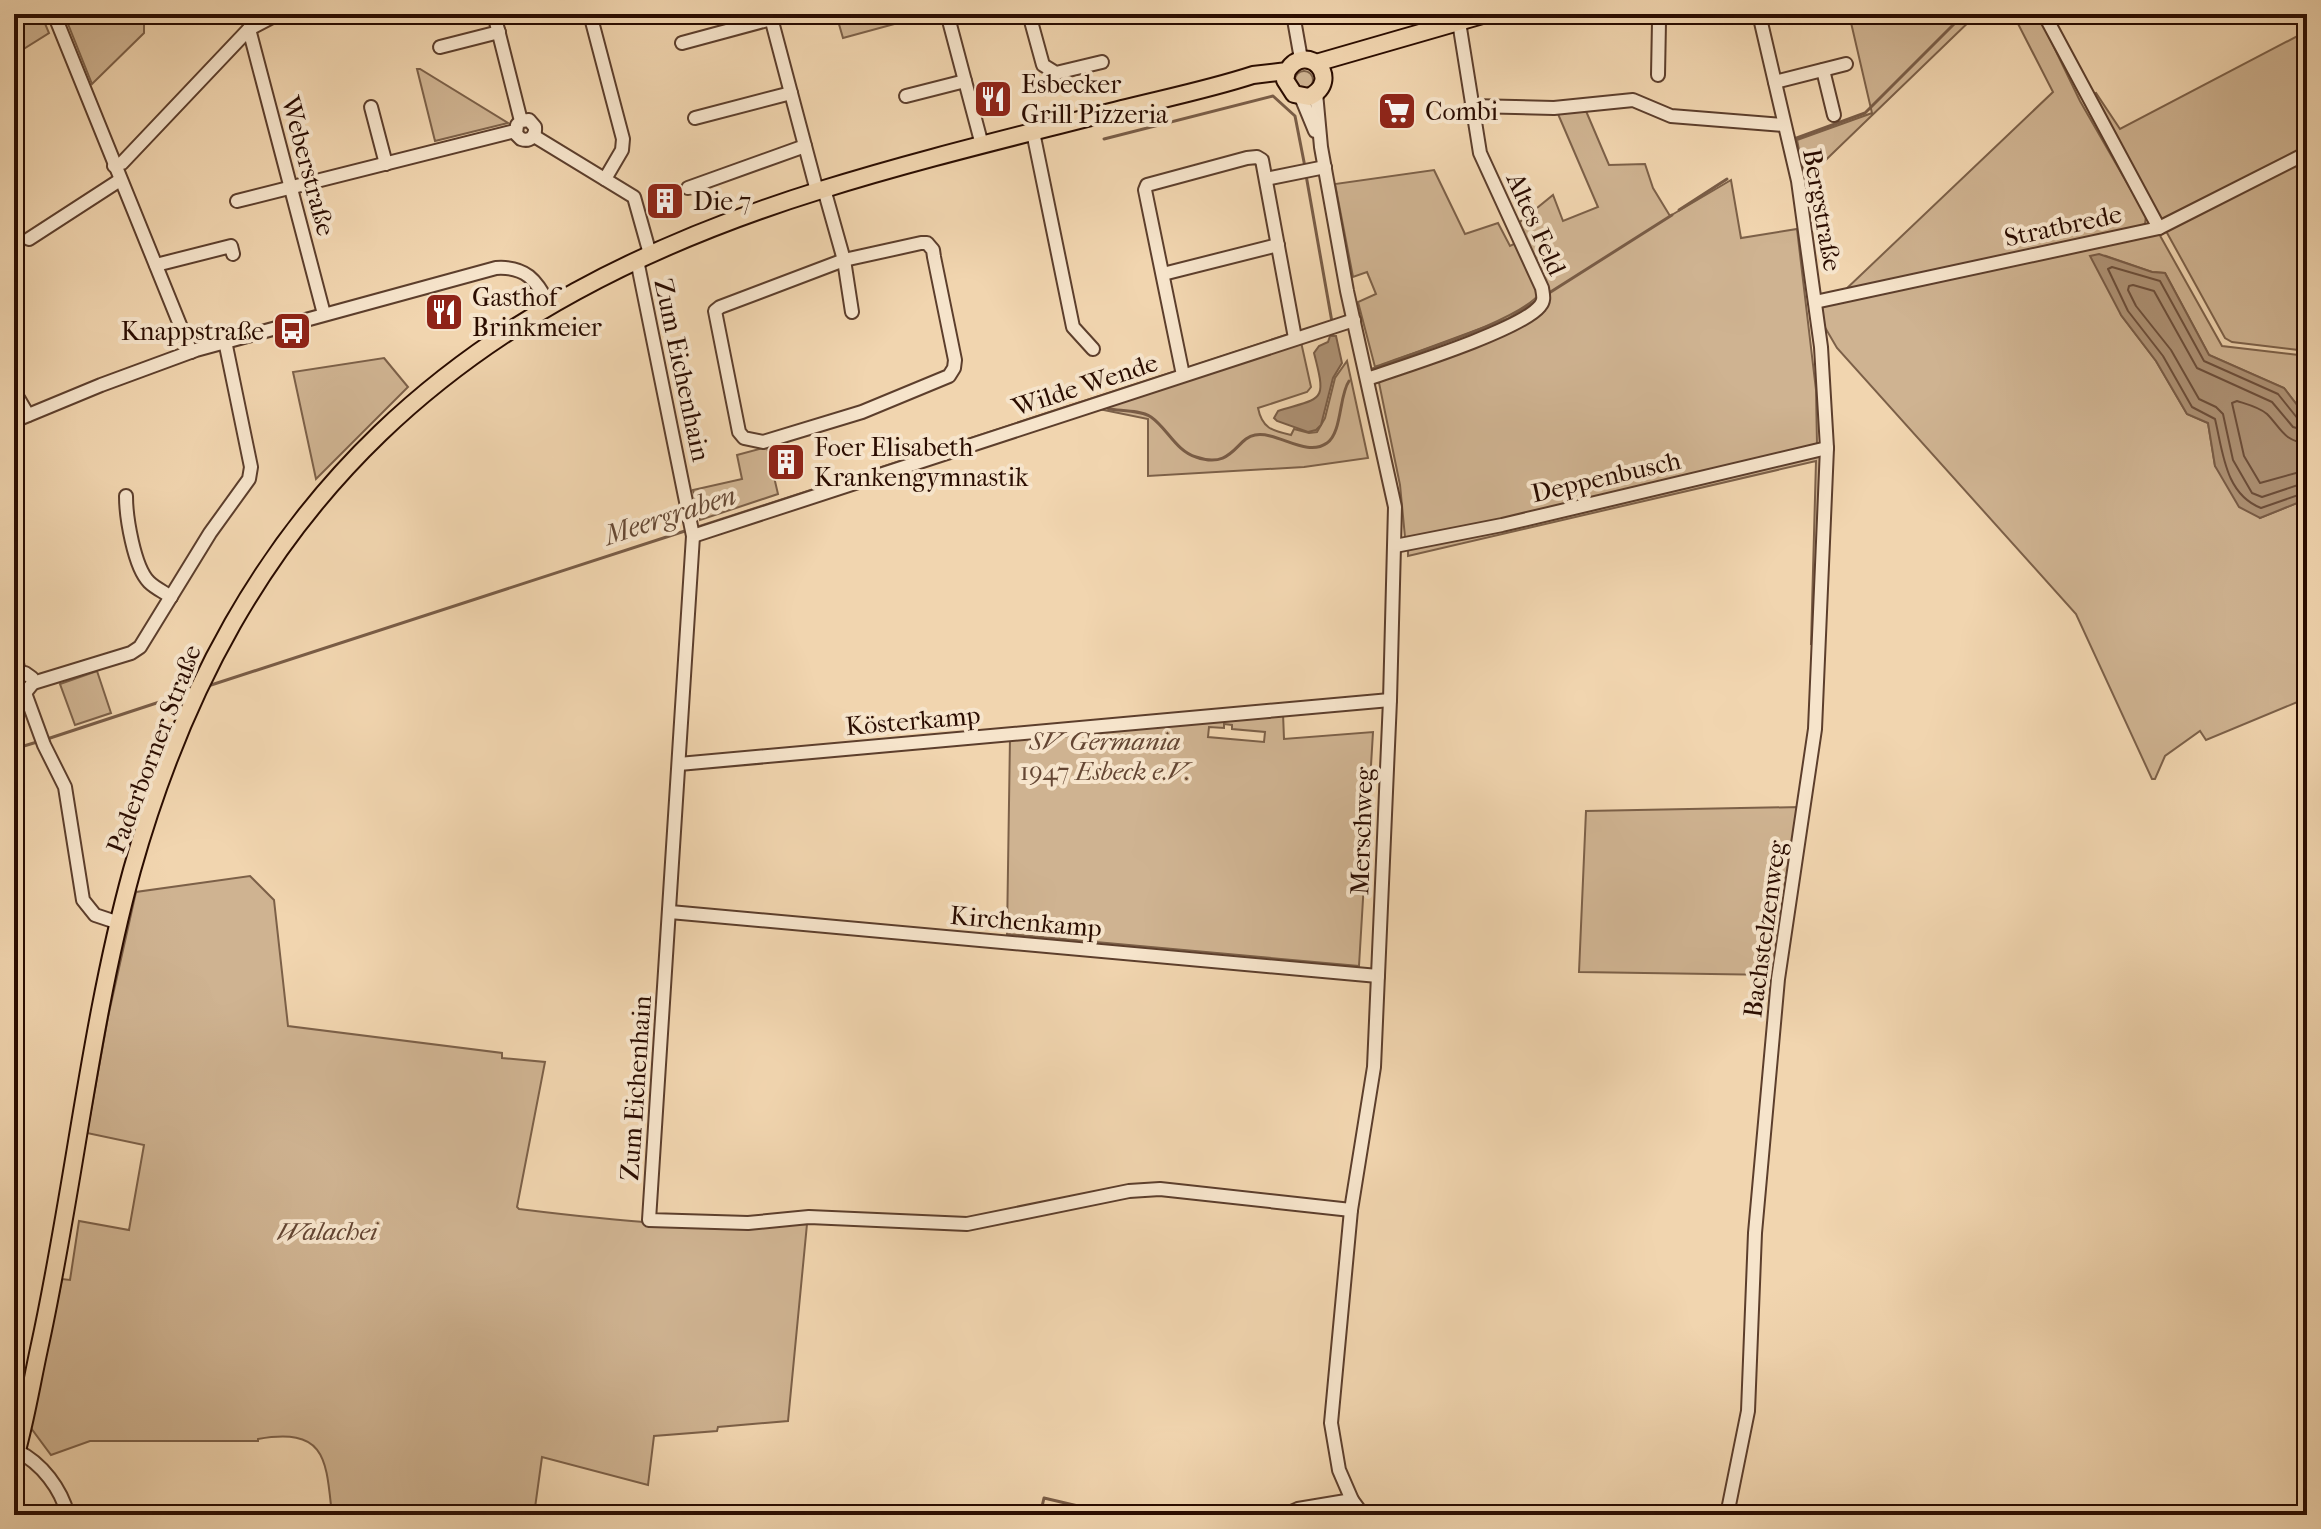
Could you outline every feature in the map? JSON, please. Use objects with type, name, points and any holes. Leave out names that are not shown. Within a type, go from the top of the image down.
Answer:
[{"type":"main road","points":[[1314,66],[1321,88],[1298,88],[1295,62],[1314,66],[1342,61],[1368,47],[1486,14]]},
{"type":"main road","name":"Paderborner Straße","points":[[17,1450],[60,1253],[92,1047],[119,923],[152,807],[197,689],[255,584],[333,482],[373,440],[436,383],[485,345],[549,305],[643,257],[734,219],[821,190],[982,145],[1253,75],[1298,88]]},
{"type":"street","points":[[54,14],[191,352]]},
{"type":"street","points":[[114,166],[122,163],[249,29],[278,14]]},
{"type":"street","points":[[237,201],[386,164],[518,126],[494,14]]},
{"type":"street","points":[[590,14],[623,139],[622,150],[605,179]]},
{"type":"street","points":[[1029,14],[1043,65],[1056,73],[1102,62]]},
{"type":"street","points":[[1293,14],[1314,66]]},
{"type":"street","points":[[1658,75],[1659,22],[1662,14]]},
{"type":"street","name":"Bergstraße","points":[[1759,14],[1798,181],[1821,347]]},
{"type":"street","points":[[2044,14],[2159,228]]},
{"type":"street","points":[[682,43],[770,17],[805,146],[844,260],[852,312]]},
{"type":"street","points":[[948,17],[982,145]]},
{"type":"street","name":"Altes Feld","points":[[1367,379],[1512,325],[1539,308],[1544,300],[1542,288],[1480,153],[1459,22]]},
{"type":"street","name":"Weberstraße","points":[[249,29],[324,314]]},
{"type":"street","points":[[440,47],[499,32]]},
{"type":"street","points":[[1775,82],[1846,64]]},
{"type":"street","name":"Bergstraße","points":[[1823,70],[1834,115]]},
{"type":"street","points":[[906,96],[965,81]]},
{"type":"street","name":"Merschweg","points":[[1298,88],[1321,147],[1354,320],[1393,498],[1395,546],[1390,700],[1374,1067],[1351,1210],[1331,1423],[1334,1455],[1352,1500],[1363,1515]]},
{"type":"street","points":[[695,118],[791,93]]},
{"type":"street","points":[[1471,106],[1554,108],[1633,100],[1671,116],[1784,125]]},
{"type":"street","points":[[371,107],[386,164]]},
{"type":"street","name":"Zum Eichenhain","points":[[518,126],[529,120],[534,124],[534,136],[634,197],[693,536],[649,1220],[748,1223],[809,1217],[967,1224],[1129,1191],[1160,1189],[1351,1210]]},
{"type":"street","points":[[1033,132],[1073,327],[1093,349]]},
{"type":"street","points":[[688,188],[805,146]]},
{"type":"street","name":"Stratbrede","points":[[1815,302],[2159,228],[2307,153]]},
{"type":"street","points":[[1183,375],[1145,190],[1147,185],[1257,157],[1262,160],[1295,338]]},
{"type":"street","points":[[1266,179],[1325,167]]},
{"type":"street","points":[[29,239],[120,180]]},
{"type":"street","points":[[927,243],[933,250],[954,368],[949,376],[862,412],[763,442],[744,438],[739,432],[715,311],[844,260],[927,243]]},
{"type":"street","points":[[1163,274],[1278,245]]},
{"type":"street","points":[[156,265],[231,246],[233,254]]},
{"type":"street","points":[[14,421],[225,341],[496,268],[511,267],[522,271],[549,305]]},
{"type":"street","name":"Wilde Wende","points":[[693,536],[1354,320]]},
{"type":"street","points":[[24,689],[131,653],[148,638],[171,597],[252,473],[225,341]]},
{"type":"street","name":"Bachstelzenweg","points":[[1727,1515],[1748,1411],[1755,1233],[1778,979],[1815,729],[1827,448],[1821,347]]},
{"type":"street","points":[[14,391],[28,415]]},
{"type":"street","name":"Deppenbusch","points":[[1395,546],[1502,525],[1827,448]]},
{"type":"street","points":[[126,496],[126,515],[141,569],[149,582],[171,597]]},
{"type":"street","points":[[14,648],[17,675],[28,674],[24,689],[67,796],[83,900],[95,915],[119,923]]},
{"type":"street","name":"Kösterkamp","points":[[679,764],[1390,700]]},
{"type":"street","name":"Kirchenkamp","points":[[670,912],[1378,976]]},
{"type":"street","points":[[17,1450],[47,1476],[68,1515]]},
{"type":"street","points":[[1285,1515],[1298,1509],[1352,1500]]},
{"type":"green space","points":[[14,14],[41,14],[49,33],[14,55]]},
{"type":"green space","points":[[64,14],[152,14],[144,22],[144,33],[92,84]]},
{"type":"green space","points":[[836,14],[931,14],[843,38]]},
{"type":"green space","points":[[1849,14],[1977,14],[1805,180],[1797,140],[1872,113]]},
{"type":"green space","points":[[2013,14],[2038,14],[2080,101],[2146,216],[2145,224],[1844,291],[2053,92]]},
{"type":"green space","points":[[2307,31],[2307,147],[2160,221],[2090,95],[2096,93],[2120,129]]},
{"type":"green space","points":[[417,69],[420,69],[508,123],[435,141]]},
{"type":"green space","points":[[1300,71],[1308,71],[1313,80],[1311,87],[1300,89],[1295,84],[1295,76]]},
{"type":"green space","points":[[1586,111],[1609,165],[1645,164],[1653,188],[1670,216],[1731,180],[1741,238],[1797,229],[1816,390],[1817,444],[1501,521],[1412,539],[1405,537],[1400,485],[1378,378],[1457,348],[1548,298],[1516,225],[1553,195],[1563,221],[1598,207],[1558,114]]},
{"type":"green space","points":[[2307,156],[2307,351],[2232,342],[2225,338],[2166,231]]},
{"type":"green space","points":[[1434,170],[1465,234],[1498,223],[1510,246],[1518,242],[1540,293],[1529,304],[1488,325],[1375,367],[1358,302],[1376,294],[1367,272],[1353,277],[1335,184]]},
{"type":"green space","points":[[2158,232],[2222,346],[2307,356],[2307,418],[2284,388],[2209,355],[2165,273],[2152,272],[2106,256],[2121,315],[2156,361],[2187,414],[2208,423],[2215,466],[2260,518],[2307,499],[2307,698],[2206,740],[2200,731],[2165,756],[2155,779],[2152,779],[2076,614],[1837,348],[1823,324],[1821,307],[1824,303]]},
{"type":"green space","points":[[1301,342],[1311,387],[1307,392],[1258,408],[1262,420],[1273,430],[1291,435],[1294,429],[1317,432],[1325,418],[1335,378],[1347,361],[1368,458],[1304,467],[1148,476],[1148,419],[1094,408]]},
{"type":"green space","points":[[384,358],[408,387],[316,479],[293,372]]},
{"type":"green space","points":[[767,447],[778,494],[700,520],[693,490],[742,479],[737,455]]},
{"type":"green space","points":[[1819,456],[1823,461],[1816,644],[1811,644],[1816,461],[1408,556],[1408,548]]},
{"type":"green space","points":[[97,671],[111,713],[75,725],[60,684]]},
{"type":"green space","name":"SV Germania 1947 Esbeck e.V.","points":[[1283,713],[1284,739],[1373,732],[1359,966],[1007,934],[1010,738]],"holes":[[[1232,725],[1232,729],[1265,732],[1264,742],[1208,737],[1209,727]]]},
{"type":"green space","points":[[1800,807],[1777,975],[1579,972],[1586,811]]},
{"type":"green space","name":"Walachei","points":[[250,876],[274,900],[288,1026],[502,1053],[502,1058],[545,1062],[519,1209],[663,1223],[735,1226],[807,1224],[788,1421],[654,1436],[648,1485],[542,1457],[534,1515],[332,1515],[328,1478],[319,1452],[310,1443],[298,1438],[258,1441],[90,1441],[51,1455],[31,1428],[62,1279],[70,1280],[79,1221],[129,1230],[144,1145],[87,1133],[108,1017],[136,892]]},
{"type":"green space","points":[[2307,1333],[2307,1437],[2298,1334]]},
{"type":"water","points":[[2099,254],[2152,272],[2165,273],[2209,355],[2284,388],[2307,418],[2307,499],[2260,518],[2239,507],[2215,466],[2208,423],[2187,414],[2156,361],[2121,315],[2090,256]]},
{"type":"water","points":[[1330,336],[1336,336],[1342,363],[1333,378],[1321,425],[1308,432],[1277,421],[1274,418],[1278,411],[1318,396],[1320,381],[1314,353],[1319,346],[1328,342]]},
{"type":"waterway","points":[[1794,139],[1865,113],[1964,14]]},
{"type":"waterway","points":[[1104,139],[1273,96],[1295,116],[1305,167]]},
{"type":"waterway","points":[[1306,175],[1332,322]]},
{"type":"waterway","points":[[1679,210],[1727,179]]},
{"type":"waterway","points":[[1549,293],[1672,215]]},
{"type":"waterway","points":[[1370,370],[1508,319],[1536,301]]},
{"type":"waterway","name":"Meergraben","points":[[1185,369],[1285,336]]},
{"type":"waterway","name":"Meergraben","points":[[695,528],[1178,371]]},
{"type":"waterway","points":[[1104,405],[1109,409],[1151,417],[1177,445],[1189,454],[1208,460],[1226,457],[1255,435],[1310,448],[1327,443],[1338,423],[1349,381]]},
{"type":"waterway","name":"Meergraben","points":[[208,686],[688,530]]},
{"type":"waterway","name":"Meergraben","points":[[44,740],[193,691]]},
{"type":"waterway","name":"Meergraben","points":[[14,749],[37,742]]},
{"type":"waterway","points":[[1040,1515],[1044,1498],[1078,1506],[1093,1515]]},
{"type":"place","name":"Esbecker Grill Pizzeria","points":[[993,99]]},
{"type":"place","name":"Combi","points":[[1397,111]]},
{"type":"place","name":"Die 7","points":[[665,201]]},
{"type":"place","name":"Gasthof Brinkmeier","points":[[444,312]]},
{"type":"place","name":"Knappstraße","points":[[292,331]]},
{"type":"place","name":"Foer Elisabeth Krankengymnastik","points":[[786,462]]}]
